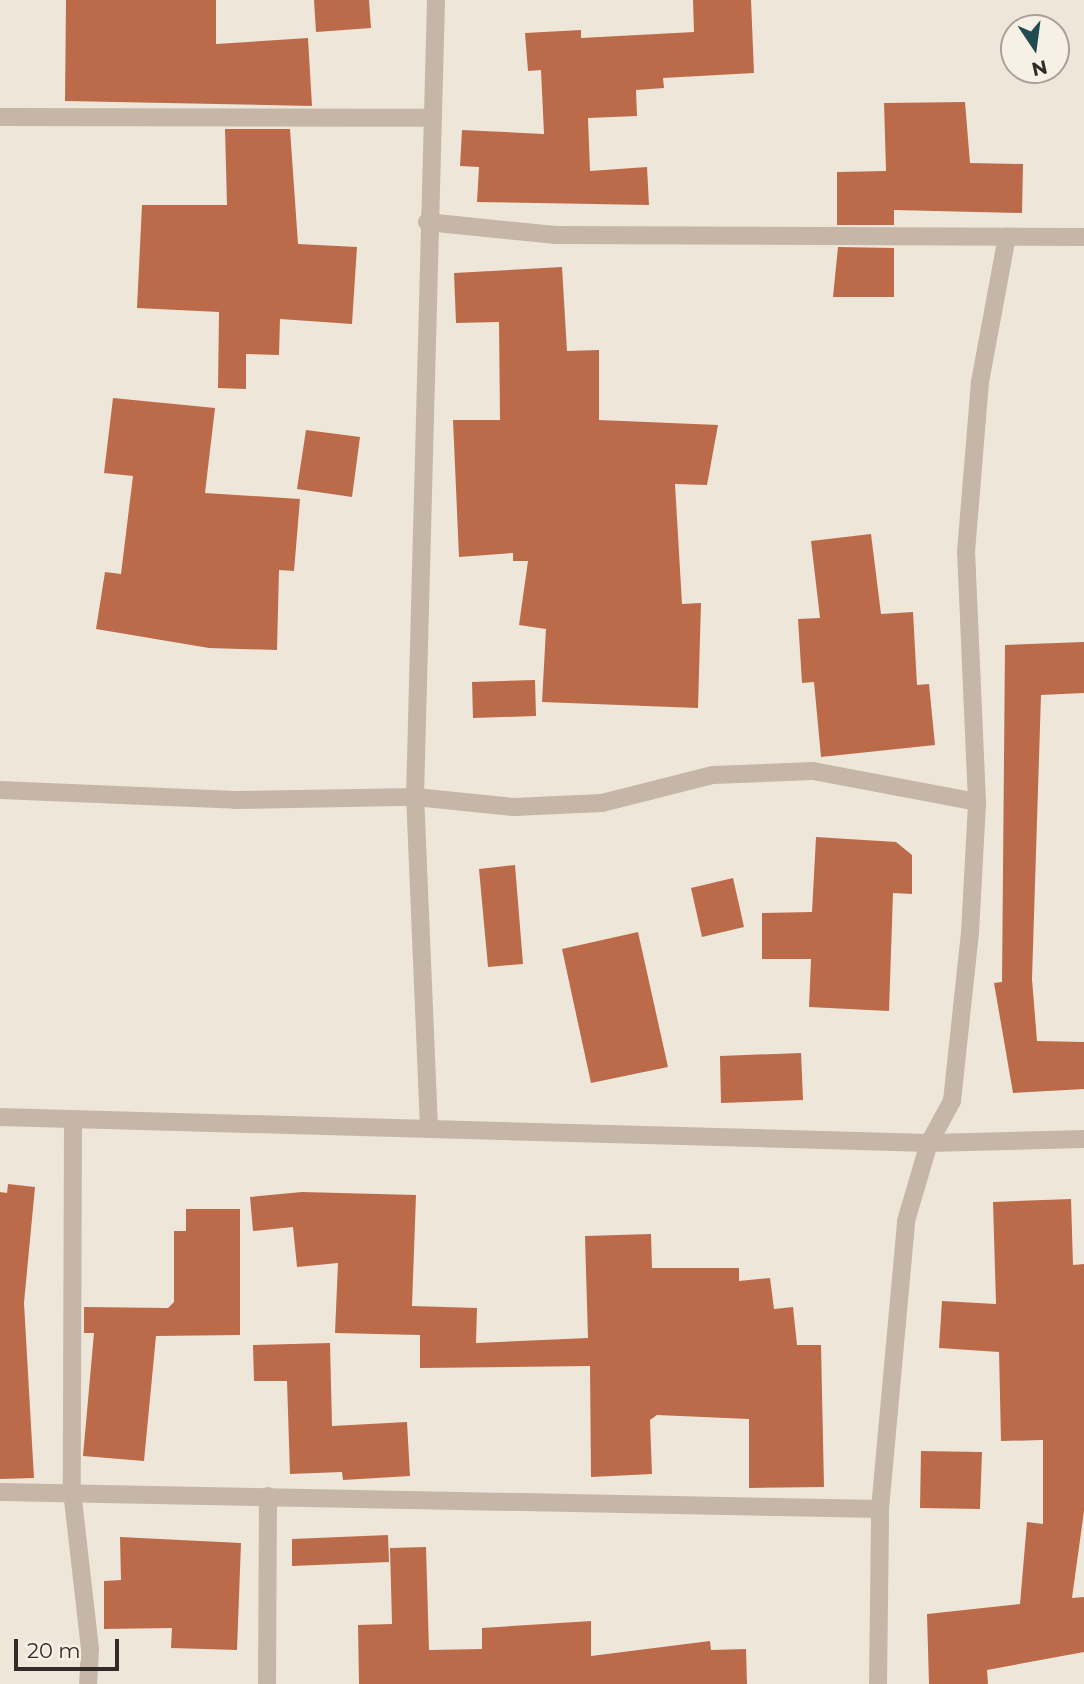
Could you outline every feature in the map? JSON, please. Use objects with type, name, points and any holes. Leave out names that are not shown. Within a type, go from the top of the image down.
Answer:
[{"type":"street","points":[[429,1128],[415,797],[427,222],[436,0]]},
{"type":"street","points":[[0,117],[431,118]]},
{"type":"street","points":[[427,222],[582,236],[1084,237]]},
{"type":"street","points":[[878,1684],[880,1509],[906,1221],[929,1143],[952,1101],[977,802],[965,552],[980,382],[1007,236]]},
{"type":"street","points":[[0,790],[236,800],[415,797],[514,807],[602,803],[713,775],[813,771],[977,802]]},
{"type":"street","points":[[0,1117],[929,1143],[1084,1139]]},
{"type":"street","points":[[73,1121],[72,1491],[90,1648],[88,1684]]},
{"type":"street","points":[[0,1492],[72,1491],[880,1509]]},
{"type":"street","points":[[267,1684],[268,1496]]},
{"type":"building","points":[[66,0],[216,0],[216,44],[308,38],[312,106],[65,101]]},
{"type":"building","points":[[314,0],[369,0],[371,28],[316,32]]},
{"type":"building","points":[[693,0],[751,0],[754,73],[663,78],[664,88],[636,90],[637,116],[588,118],[590,171],[647,167],[649,205],[477,202],[479,167],[460,166],[462,130],[544,134],[541,70],[528,71],[525,33],[581,30],[581,38],[694,32]]},
{"type":"building","points":[[965,102],[970,163],[1023,164],[1022,213],[894,210],[894,225],[837,225],[837,172],[886,171],[884,103]]},
{"type":"building","points":[[225,129],[290,129],[298,244],[357,247],[352,324],[280,319],[279,355],[246,354],[246,389],[218,388],[219,312],[137,308],[142,205],[227,205]]},
{"type":"building","points":[[838,247],[894,248],[894,297],[833,297]]},
{"type":"building","points":[[562,267],[567,351],[599,350],[599,420],[718,425],[707,485],[675,484],[682,604],[701,603],[698,708],[542,702],[546,629],[519,625],[528,561],[513,561],[513,553],[459,557],[453,420],[500,420],[499,322],[456,323],[454,273]]},
{"type":"building","points":[[113,398],[215,408],[205,493],[300,499],[294,571],[279,570],[277,650],[209,648],[96,629],[105,572],[121,574],[133,476],[104,473]]},
{"type":"building","points":[[306,430],[360,437],[352,497],[297,489]]},
{"type":"building","points":[[871,534],[881,614],[913,612],[917,685],[929,684],[935,745],[821,757],[814,682],[802,683],[798,619],[820,618],[811,541]]},
{"type":"building","points":[[1084,642],[1084,693],[1041,695],[1032,979],[1037,1041],[1084,1042],[1084,1089],[1013,1093],[994,983],[1002,982],[1005,645]]},
{"type":"building","points":[[535,680],[536,716],[473,718],[472,682]]},
{"type":"building","points":[[816,837],[896,842],[912,855],[912,894],[893,893],[889,1011],[809,1007],[811,959],[762,959],[762,913],[812,912]]},
{"type":"building","points":[[515,865],[523,964],[488,967],[479,869]]},
{"type":"building","points":[[733,878],[744,927],[702,937],[691,888]]},
{"type":"building","points":[[638,932],[668,1067],[591,1083],[562,949]]},
{"type":"building","points":[[801,1053],[803,1100],[721,1103],[720,1056]]},
{"type":"building","points":[[8,1184],[35,1187],[24,1303],[34,1478],[0,1479],[0,1192],[7,1193]]},
{"type":"building","points":[[302,1192],[416,1195],[412,1306],[477,1308],[476,1343],[588,1338],[585,1236],[651,1234],[652,1268],[739,1268],[739,1281],[770,1278],[774,1309],[793,1307],[797,1345],[821,1345],[824,1487],[749,1488],[749,1419],[657,1415],[650,1420],[652,1474],[591,1477],[590,1366],[420,1368],[420,1335],[335,1333],[338,1263],[297,1267],[293,1227],[253,1231],[250,1197]]},
{"type":"building","points":[[1071,1199],[1073,1265],[1084,1264],[1084,1511],[1072,1598],[1084,1597],[1084,1652],[987,1670],[988,1684],[929,1684],[927,1614],[1020,1604],[1027,1522],[1043,1524],[1043,1440],[1001,1441],[999,1352],[939,1348],[942,1301],[996,1304],[993,1202]]},
{"type":"building","points":[[186,1209],[240,1209],[240,1335],[156,1336],[144,1461],[83,1456],[94,1333],[84,1333],[84,1307],[168,1308],[174,1302],[174,1231],[186,1231]]},
{"type":"building","points":[[330,1343],[332,1426],[407,1422],[410,1476],[343,1480],[342,1472],[290,1474],[287,1381],[254,1381],[253,1345]]},
{"type":"building","points":[[921,1451],[982,1452],[980,1509],[920,1508]]},
{"type":"building","points":[[388,1535],[389,1562],[292,1566],[292,1539]]},
{"type":"building","points":[[120,1537],[241,1543],[237,1650],[171,1648],[172,1628],[104,1629],[104,1581],[121,1580]]},
{"type":"building","points":[[426,1547],[429,1650],[482,1649],[482,1628],[591,1621],[591,1656],[710,1641],[711,1650],[746,1649],[747,1684],[359,1684],[358,1625],[392,1624],[390,1548]]}]
